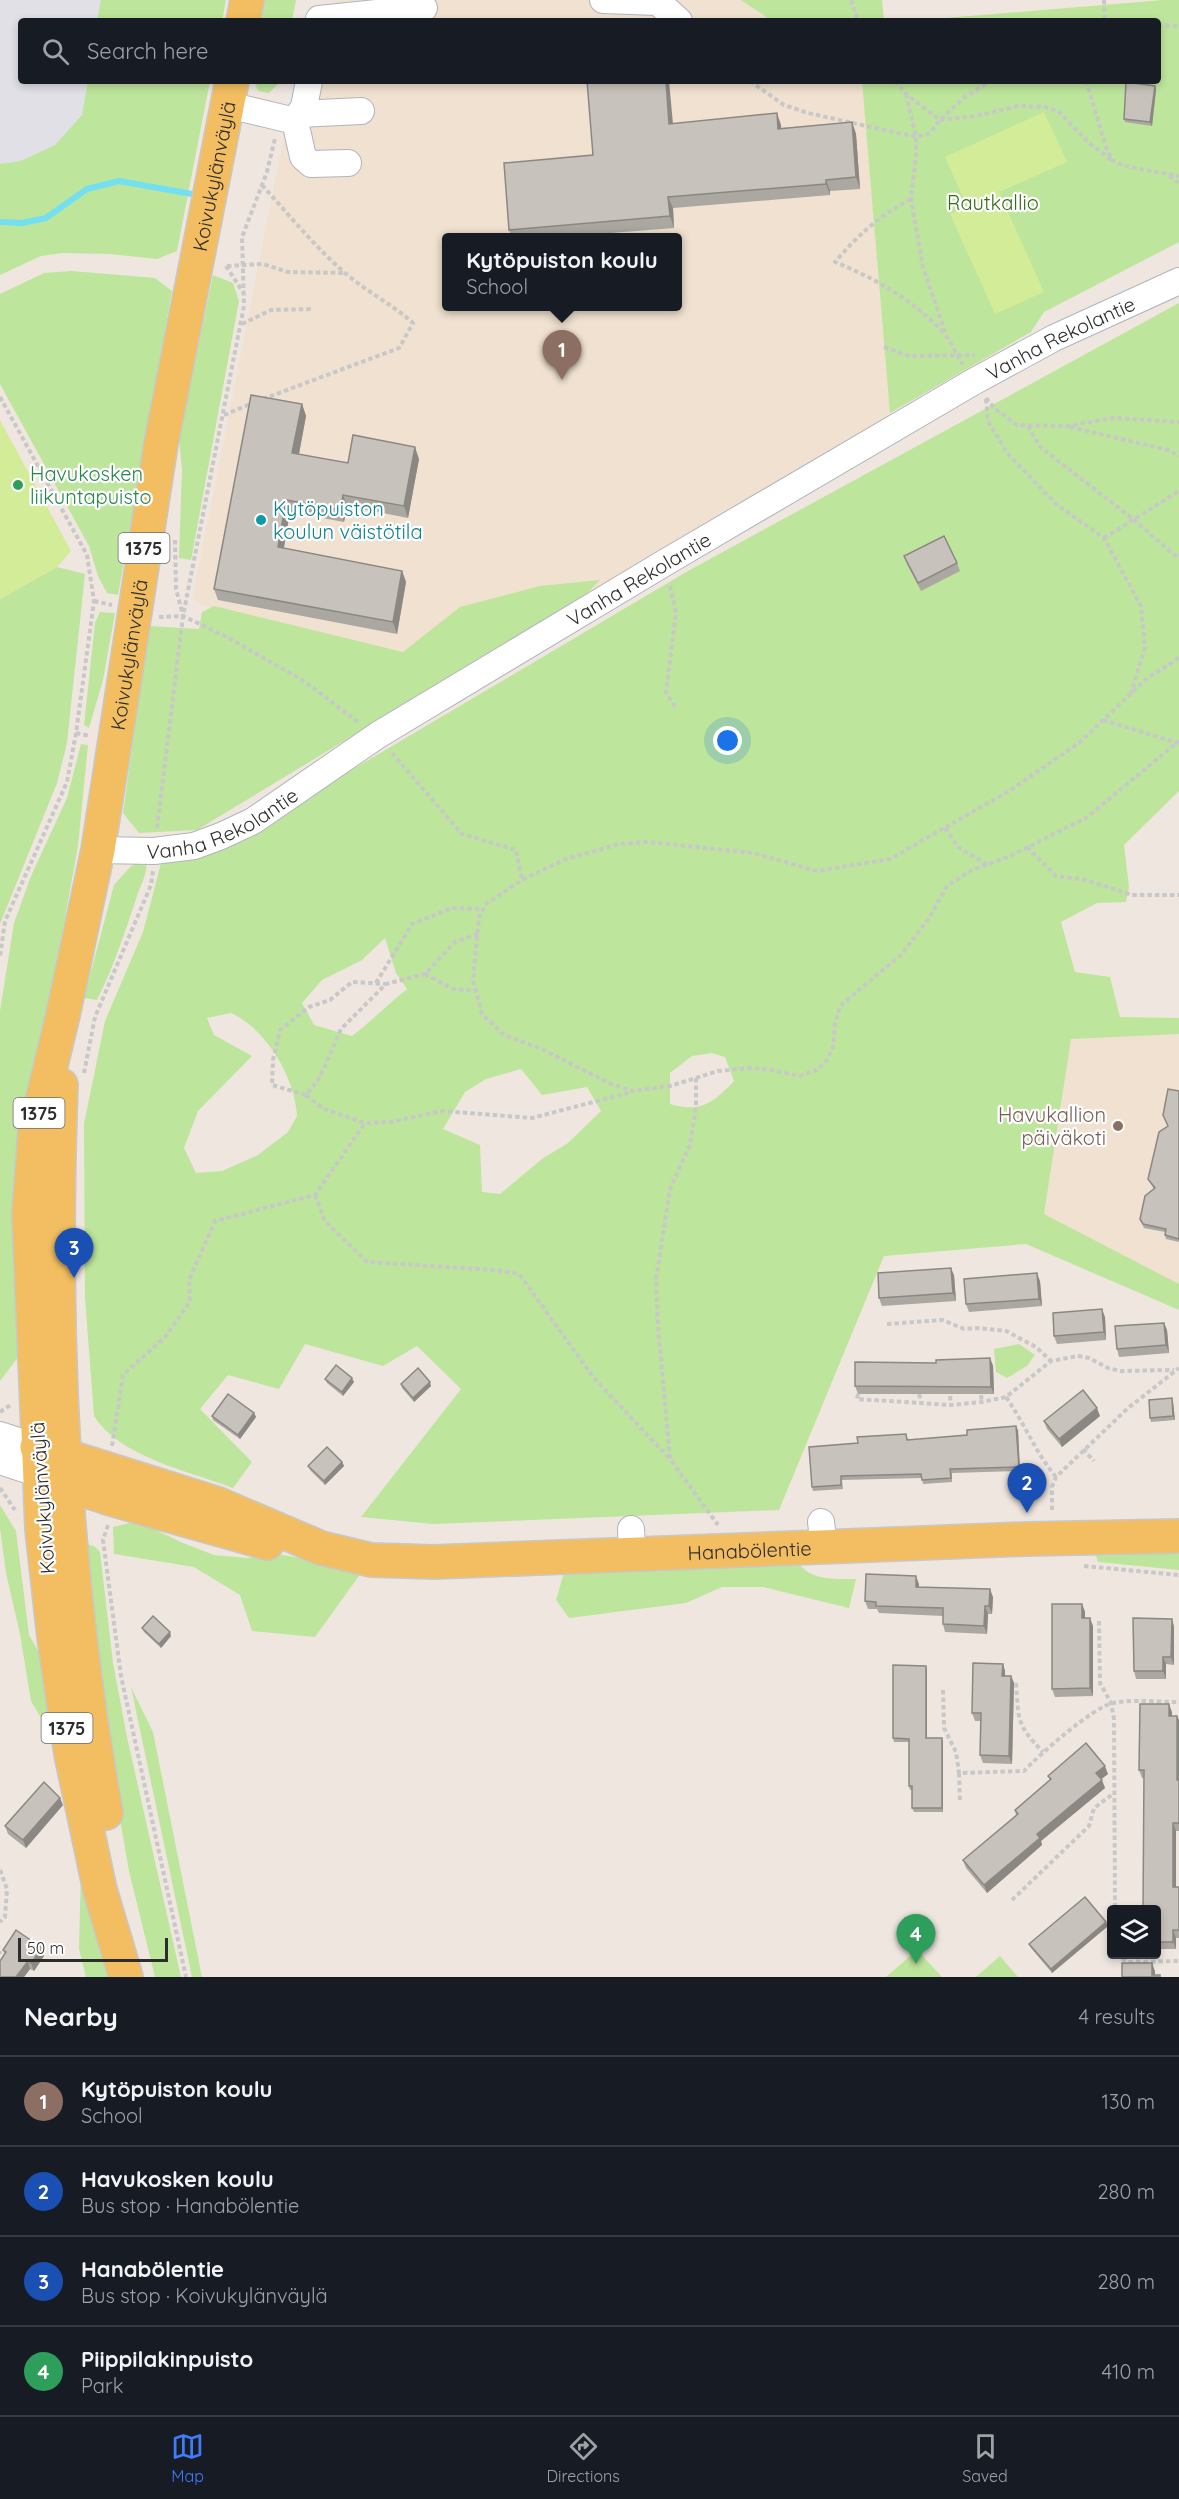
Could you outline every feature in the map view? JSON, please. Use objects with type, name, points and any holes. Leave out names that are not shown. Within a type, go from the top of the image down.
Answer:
[{"type":"main road","points":[[244,18],[247,0]]},
{"type":"main road","name":"Koivukylänväylä","points":[[136,1977],[94,1749],[69,1545],[51,1465],[29,1214],[35,1131],[63,1015],[98,850],[161,444],[230,93]]},
{"type":"main road","name":"Koivukylänväylä","points":[[51,1465],[42,1529],[54,1637],[71,1754],[100,1890],[126,1977]]},
{"type":"main road","name":"Hanabölentie","points":[[51,1465],[111,1499],[275,1546],[321,1548],[371,1560],[434,1562],[632,1541],[823,1534],[1179,1536]]},
{"type":"street","points":[[603,0],[658,2],[677,18]]},
{"type":"street","points":[[320,13],[424,8]]},
{"type":"street","points":[[291,118],[304,107],[308,84]]},
{"type":"street","points":[[230,93],[291,118],[361,111]]},
{"type":"street","points":[[291,118],[303,157],[311,164],[348,163]]},
{"type":"street","name":"Vanha Rekolantie","points":[[98,850],[154,851],[194,846],[253,820],[378,735],[666,562],[980,390],[1064,333],[1179,281]]},
{"type":"street","points":[[0,1435],[51,1465]]},
{"type":"street","points":[[0,1461],[51,1465]]},
{"type":"path","points":[[851,0],[857,18]]},
{"type":"path","points":[[1104,0],[1105,18]]},
{"type":"path","points":[[1161,25],[1179,26]]},
{"type":"path","points":[[754,84],[784,105],[808,113],[915,137],[930,133],[939,120],[965,97],[986,84]]},
{"type":"path","points":[[898,84],[906,94],[939,120],[976,116],[1018,106],[1045,106],[1058,111],[1089,143],[1112,160],[1124,166],[1179,176]]},
{"type":"path","points":[[1087,84],[1112,160]]},
{"type":"path","points":[[906,94],[915,137],[916,156],[911,199],[923,267],[946,335]]},
{"type":"path","points":[[82,1083],[95,1017],[152,885],[154,851],[183,616],[244,306],[242,237],[291,118]]},
{"type":"path","points":[[1166,174],[1179,183]]},
{"type":"path","points":[[224,415],[399,348],[413,323],[396,308],[369,293],[345,273],[262,185]]},
{"type":"path","points":[[911,199],[895,207],[860,233],[835,262],[887,286],[928,315],[946,335],[980,390],[994,408],[1017,425],[1068,426],[1114,418],[1179,422]]},
{"type":"path","points":[[226,266],[263,264],[288,272],[345,273]]},
{"type":"path","points":[[241,324],[272,310],[312,309]]},
{"type":"path","points":[[884,347],[909,356],[980,354]]},
{"type":"path","points":[[980,390],[988,421],[1007,453],[1056,504],[1104,538],[1141,606],[1144,647],[1130,694]]},
{"type":"path","points":[[0,397],[87,555],[94,601],[67,782],[5,921],[0,957]]},
{"type":"path","points":[[1028,425],[1040,447],[1133,519],[1179,559]]},
{"type":"path","points":[[1068,426],[1168,450],[1179,456]]},
{"type":"path","points":[[1104,538],[1179,491]]},
{"type":"path","points":[[175,530],[176,589],[183,616]]},
{"type":"path","points":[[666,562],[676,613],[666,692],[675,707]]},
{"type":"path","points":[[94,601],[113,605]]},
{"type":"path","points":[[155,617],[183,616],[227,637],[304,681],[378,735],[462,834],[516,850],[522,880]]},
{"type":"path","points":[[633,1091],[611,1084],[542,1049],[504,1035],[482,1014],[473,980],[479,918],[486,904],[522,880],[566,859],[619,844],[648,842],[753,853],[817,871],[890,859],[1009,791],[1079,743],[1146,679],[1179,658]]},
{"type":"path","points":[[1102,720],[1178,742]]},
{"type":"path","points":[[76,733],[93,737]]},
{"type":"path","points":[[478,934],[455,942],[425,974],[386,984],[352,982],[330,1000],[309,1007],[280,1030],[273,1060],[272,1085],[306,1095],[324,1109],[365,1123],[391,1122],[442,1111],[532,1118],[633,1091],[670,1086],[718,1071],[752,1068],[799,1077],[817,1070],[827,1060],[833,1047],[835,1024],[840,1006],[902,954],[929,918],[947,886],[972,870],[988,865],[1086,818],[1178,742]]},
{"type":"path","points":[[945,828],[958,847],[988,865]]},
{"type":"path","points":[[1027,847],[1056,876],[1086,880],[1132,895],[1179,895]]},
{"type":"path","points":[[376,984],[412,924],[452,908],[483,909]]},
{"type":"path","points":[[425,974],[453,989],[476,991]]},
{"type":"path","points":[[306,1095],[320,1077],[341,1029],[386,984]]},
{"type":"path","points":[[670,1459],[662,1381],[656,1280],[670,1189],[690,1145],[696,1108],[696,1078]]},
{"type":"path","points":[[111,1455],[123,1375],[165,1337],[190,1302],[189,1280],[215,1221],[315,1195],[365,1123]]},
{"type":"path","points":[[315,1195],[326,1221],[367,1262],[496,1270],[519,1274],[594,1378],[670,1459],[719,1526]]},
{"type":"path","points":[[887,1324],[943,1320],[964,1329],[1006,1331],[1036,1347],[1052,1361]]},
{"type":"path","points":[[858,1394],[857,1399],[888,1397],[951,1405],[982,1402],[1006,1397],[1052,1361],[1078,1356],[1121,1371],[1177,1369]]},
{"type":"path","points":[[1052,1510],[1052,1487],[1056,1477],[1083,1449],[1177,1369]]},
{"type":"path","points":[[919,1394],[921,1402]]},
{"type":"path","points":[[981,1395],[982,1402]]},
{"type":"path","points":[[950,1396],[951,1405]]},
{"type":"path","points":[[1006,1397],[1020,1417],[1040,1459],[1056,1477]]},
{"type":"path","points":[[1083,1449],[1094,1461]]},
{"type":"path","points":[[110,1519],[103,1540],[121,1676],[186,1977]]},
{"type":"path","points":[[1078,1565],[1179,1575]]},
{"type":"path","points":[[1099,1621],[1100,1683],[1111,1703],[1114,1719],[1114,1905]]},
{"type":"path","points":[[1016,1683],[1019,1719],[1024,1732],[1043,1752]]},
{"type":"path","points":[[943,1690],[944,1728],[956,1752],[960,1803]]},
{"type":"path","points":[[959,1773],[1024,1771],[1043,1752],[1077,1725],[1111,1703],[1179,1702]]},
{"type":"path","points":[[1012,1900],[1089,1826],[1094,1808],[1114,1793]]},
{"type":"path","points":[[0,1870],[7,1889],[5,1917],[0,1922]]},
{"type":"path","points":[[1122,1959],[1126,1962],[1179,1961]]},
{"type":"shaded area","points":[[0,0],[137,0],[134,18],[18,18],[18,84],[121,84],[96,219],[0,198]]},
{"type":"shaded area","points":[[335,0],[741,0],[768,18],[332,18]]},
{"type":"shaded area","points":[[319,84],[862,84],[890,413],[894,424],[415,693],[192,600],[286,127],[310,130]]},
{"type":"shaded area","name":"Havukallion päiväkoti","points":[[1179,1034],[1179,1284],[1044,1214],[1071,1038]]},
{"type":"green space","points":[[101,0],[226,0],[223,18],[98,18]]},
{"type":"green space","points":[[261,0],[296,0],[293,18],[258,18]]},
{"type":"green space","points":[[741,0],[882,0],[884,18],[768,18]]},
{"type":"green space","name":"Rautkallio","points":[[1179,0],[1179,242],[1044,312],[1031,332],[890,413],[862,84],[1161,84],[1161,18],[945,18]]},
{"type":"green space","points":[[87,84],[209,84],[177,251],[157,259],[110,254],[63,253],[41,256],[0,275],[0,164],[21,161],[55,145],[82,115]]},
{"type":"green space","points":[[255,84],[278,84],[269,93],[258,91]]},
{"type":"green space","points":[[1044,112],[1067,162],[999,192],[1044,292],[995,314],[950,214],[967,206],[945,157]]},
{"type":"green space","points":[[72,271],[155,278],[172,291],[118,595],[107,593],[98,576],[89,546],[0,384],[0,294],[44,273]]},
{"type":"green space","points":[[213,275],[233,283],[239,301],[191,560],[179,558],[182,470],[179,438]]},
{"type":"green space","points":[[1179,303],[1179,791],[1124,845],[1129,887],[1126,902],[1097,903],[1061,922],[1075,972],[1110,977],[1120,1017],[1179,1018],[1179,1034],[1071,1039],[1044,1214],[1179,1284],[1179,1310],[1026,1244],[884,1256],[779,1510],[433,1524],[361,1517],[461,1389],[417,1346],[383,1366],[305,1344],[279,1389],[228,1375],[200,1409],[252,1462],[233,1488],[156,1461],[120,1442],[94,1416],[85,1298],[84,1124],[105,1021],[143,932],[161,863],[230,842],[688,571]],"holes":[[[385,938],[396,973],[407,989],[352,1036],[314,1025],[302,1003],[322,980],[362,960]],[[231,1013],[256,1030],[267,1042],[284,1070],[291,1086],[297,1116],[288,1132],[258,1155],[222,1171],[196,1173],[184,1148],[198,1111],[252,1056],[214,1035],[207,1018]],[[712,1053],[725,1057],[734,1081],[720,1095],[706,1104],[690,1107],[670,1104],[670,1073],[692,1056]],[[521,1069],[542,1095],[587,1087],[601,1111],[568,1143],[542,1159],[500,1194],[482,1192],[480,1145],[443,1129],[465,1092],[486,1079]]]},
{"type":"green space","name":"Havukosken liikuntapuisto","points":[[0,420],[71,551],[57,567],[0,599]]},
{"type":"green space","points":[[57,567],[85,574],[67,743],[57,783],[0,924],[0,599]]},
{"type":"green space","points":[[600,580],[585,595],[197,830],[139,833],[123,813],[149,626],[199,629],[202,612],[214,606],[403,652],[460,607],[540,586]]},
{"type":"green space","points":[[100,612],[115,613],[103,680],[89,728],[84,725],[95,623]]},
{"type":"green space","points":[[81,744],[88,745],[78,846],[48,1012],[22,1352],[0,1381],[0,1011],[14,923],[31,876],[67,798]]},
{"type":"green space","points":[[143,859],[146,861],[145,874],[109,974],[97,1000],[84,998],[114,885],[131,866]]},
{"type":"green space","points":[[1019,1344],[1035,1355],[1027,1366],[1007,1378],[996,1372],[994,1349]]},
{"type":"green space","points":[[0,1505],[16,1531],[29,1635],[40,1654],[55,1741],[31,1701],[20,1634],[6,1573],[0,1528]]},
{"type":"green space","points":[[137,1521],[214,1555],[247,1558],[277,1554],[364,1569],[315,1637],[252,1631],[240,1595],[194,1567],[114,1554],[113,1527]]},
{"type":"green space","points":[[86,1544],[94,1546],[100,1552],[113,1663],[127,1737],[181,1977],[155,1977],[129,1871],[103,1722]]},
{"type":"green space","points":[[1179,1549],[1179,1570],[1098,1562],[1094,1550]]},
{"type":"green space","points":[[797,1561],[808,1572],[823,1578],[856,1579],[849,1608],[763,1587],[722,1587],[686,1603],[569,1618],[556,1600],[565,1569]]},
{"type":"green space","points":[[131,1687],[153,1732],[202,1977],[192,1977]]},
{"type":"green space","points":[[81,1869],[108,1977],[86,1977],[79,1949]]},
{"type":"green space","points":[[917,1950],[942,1977],[886,1977]]},
{"type":"green space","points":[[1000,1956],[1018,1977],[976,1977]]},
{"type":"building","points":[[587,84],[666,84],[669,124],[777,113],[778,129],[852,122],[856,177],[826,180],[826,184],[668,197],[670,216],[509,230],[504,163],[593,155]]},
{"type":"building","points":[[1126,84],[1155,86],[1150,122],[1124,119]]},
{"type":"building","name":"Kytöpuiston koulun väistötila","points":[[251,395],[302,404],[292,453],[348,463],[353,435],[415,447],[404,506],[343,495],[340,510],[286,500],[278,547],[402,571],[393,622],[214,589]]},
{"type":"building","points":[[944,536],[957,563],[918,583],[904,556]]},
{"type":"building","points":[[1168,1089],[1179,1091],[1179,1239],[1165,1235],[1166,1229],[1143,1224],[1140,1219],[1145,1196],[1155,1188],[1148,1179],[1159,1132],[1168,1126],[1163,1115]]},
{"type":"building","points":[[951,1268],[953,1293],[879,1298],[878,1273]]},
{"type":"building","points":[[1037,1273],[1039,1299],[966,1304],[964,1279]]},
{"type":"building","points":[[1102,1309],[1104,1332],[1054,1336],[1053,1313]]},
{"type":"building","points":[[1164,1323],[1166,1345],[1117,1349],[1115,1326]]},
{"type":"building","points":[[990,1358],[991,1387],[855,1386],[855,1362],[936,1363],[936,1360]]},
{"type":"building","points":[[336,1365],[352,1378],[342,1392],[325,1379]]},
{"type":"building","points":[[418,1368],[430,1382],[413,1398],[401,1384]]},
{"type":"building","points":[[1083,1390],[1097,1408],[1059,1439],[1044,1421]]},
{"type":"building","points":[[228,1394],[254,1413],[238,1435],[212,1416]]},
{"type":"building","points":[[1172,1398],[1173,1416],[1150,1418],[1149,1400]]},
{"type":"building","points":[[1016,1426],[1019,1467],[950,1469],[951,1478],[922,1480],[921,1474],[841,1476],[841,1485],[812,1487],[809,1447],[858,1443],[857,1437],[906,1434],[907,1440],[967,1435],[967,1430]]},
{"type":"building","points":[[327,1447],[342,1462],[324,1481],[308,1466]]},
{"type":"building","points":[[866,1574],[916,1576],[916,1587],[990,1589],[989,1606],[985,1606],[984,1626],[943,1624],[943,1608],[876,1606],[876,1602],[865,1601]]},
{"type":"building","points":[[1052,1604],[1082,1604],[1082,1618],[1090,1618],[1090,1688],[1052,1689]]},
{"type":"building","points":[[153,1616],[170,1632],[159,1644],[142,1628]]},
{"type":"building","points":[[1133,1618],[1172,1619],[1171,1657],[1163,1657],[1163,1671],[1134,1671]]},
{"type":"building","points":[[973,1663],[1003,1664],[1002,1676],[1011,1676],[1009,1756],[980,1755],[981,1713],[972,1713]]},
{"type":"building","points":[[893,1665],[926,1666],[926,1738],[942,1738],[942,1808],[912,1808],[912,1786],[909,1786],[909,1739],[893,1738]]},
{"type":"building","points":[[1140,1704],[1169,1704],[1169,1716],[1177,1716],[1177,1780],[1179,1780],[1179,1823],[1173,1823],[1173,1887],[1179,1887],[1179,1930],[1173,1930],[1173,1942],[1161,1942],[1161,1905],[1143,1905],[1144,1770],[1139,1770]]},
{"type":"building","points":[[1086,1743],[1105,1766],[1096,1773],[1102,1780],[1037,1834],[1040,1838],[984,1885],[963,1860],[1018,1814],[1015,1810],[1051,1779],[1048,1776]]},
{"type":"building","points":[[44,1782],[60,1798],[23,1840],[5,1826]]},
{"type":"building","points":[[1085,1897],[1106,1922],[1051,1969],[1029,1944]]},
{"type":"building","points":[[16,1930],[42,1948],[31,1963],[28,1961],[16,1977],[0,1977],[0,1961],[6,1952],[3,1950]]},
{"type":"building","points":[[1122,1963],[1152,1963],[1152,1975],[1160,1975],[1160,1977],[1122,1977]]},
{"type":"waterway","points":[[0,222],[22,223],[46,218],[87,189],[119,181],[192,194]]},
{"type":"place","name":"Kytöpuiston koulu","points":[[562,380]]},
{"type":"place","name":"Havukosken liikuntapuisto","points":[[18,485]]},
{"type":"place","name":"Kytöpuiston koulun väistötila","points":[[261,520]]},
{"type":"place","name":"Havukallion päiväkoti","points":[[1118,1126]]},
{"type":"place","name":"Hanabölentie","points":[[74,1278]]},
{"type":"place","name":"Havukosken koulu","points":[[1027,1513]]},
{"type":"place","name":"Piippilakinpuisto","points":[[916,1964]]}]
